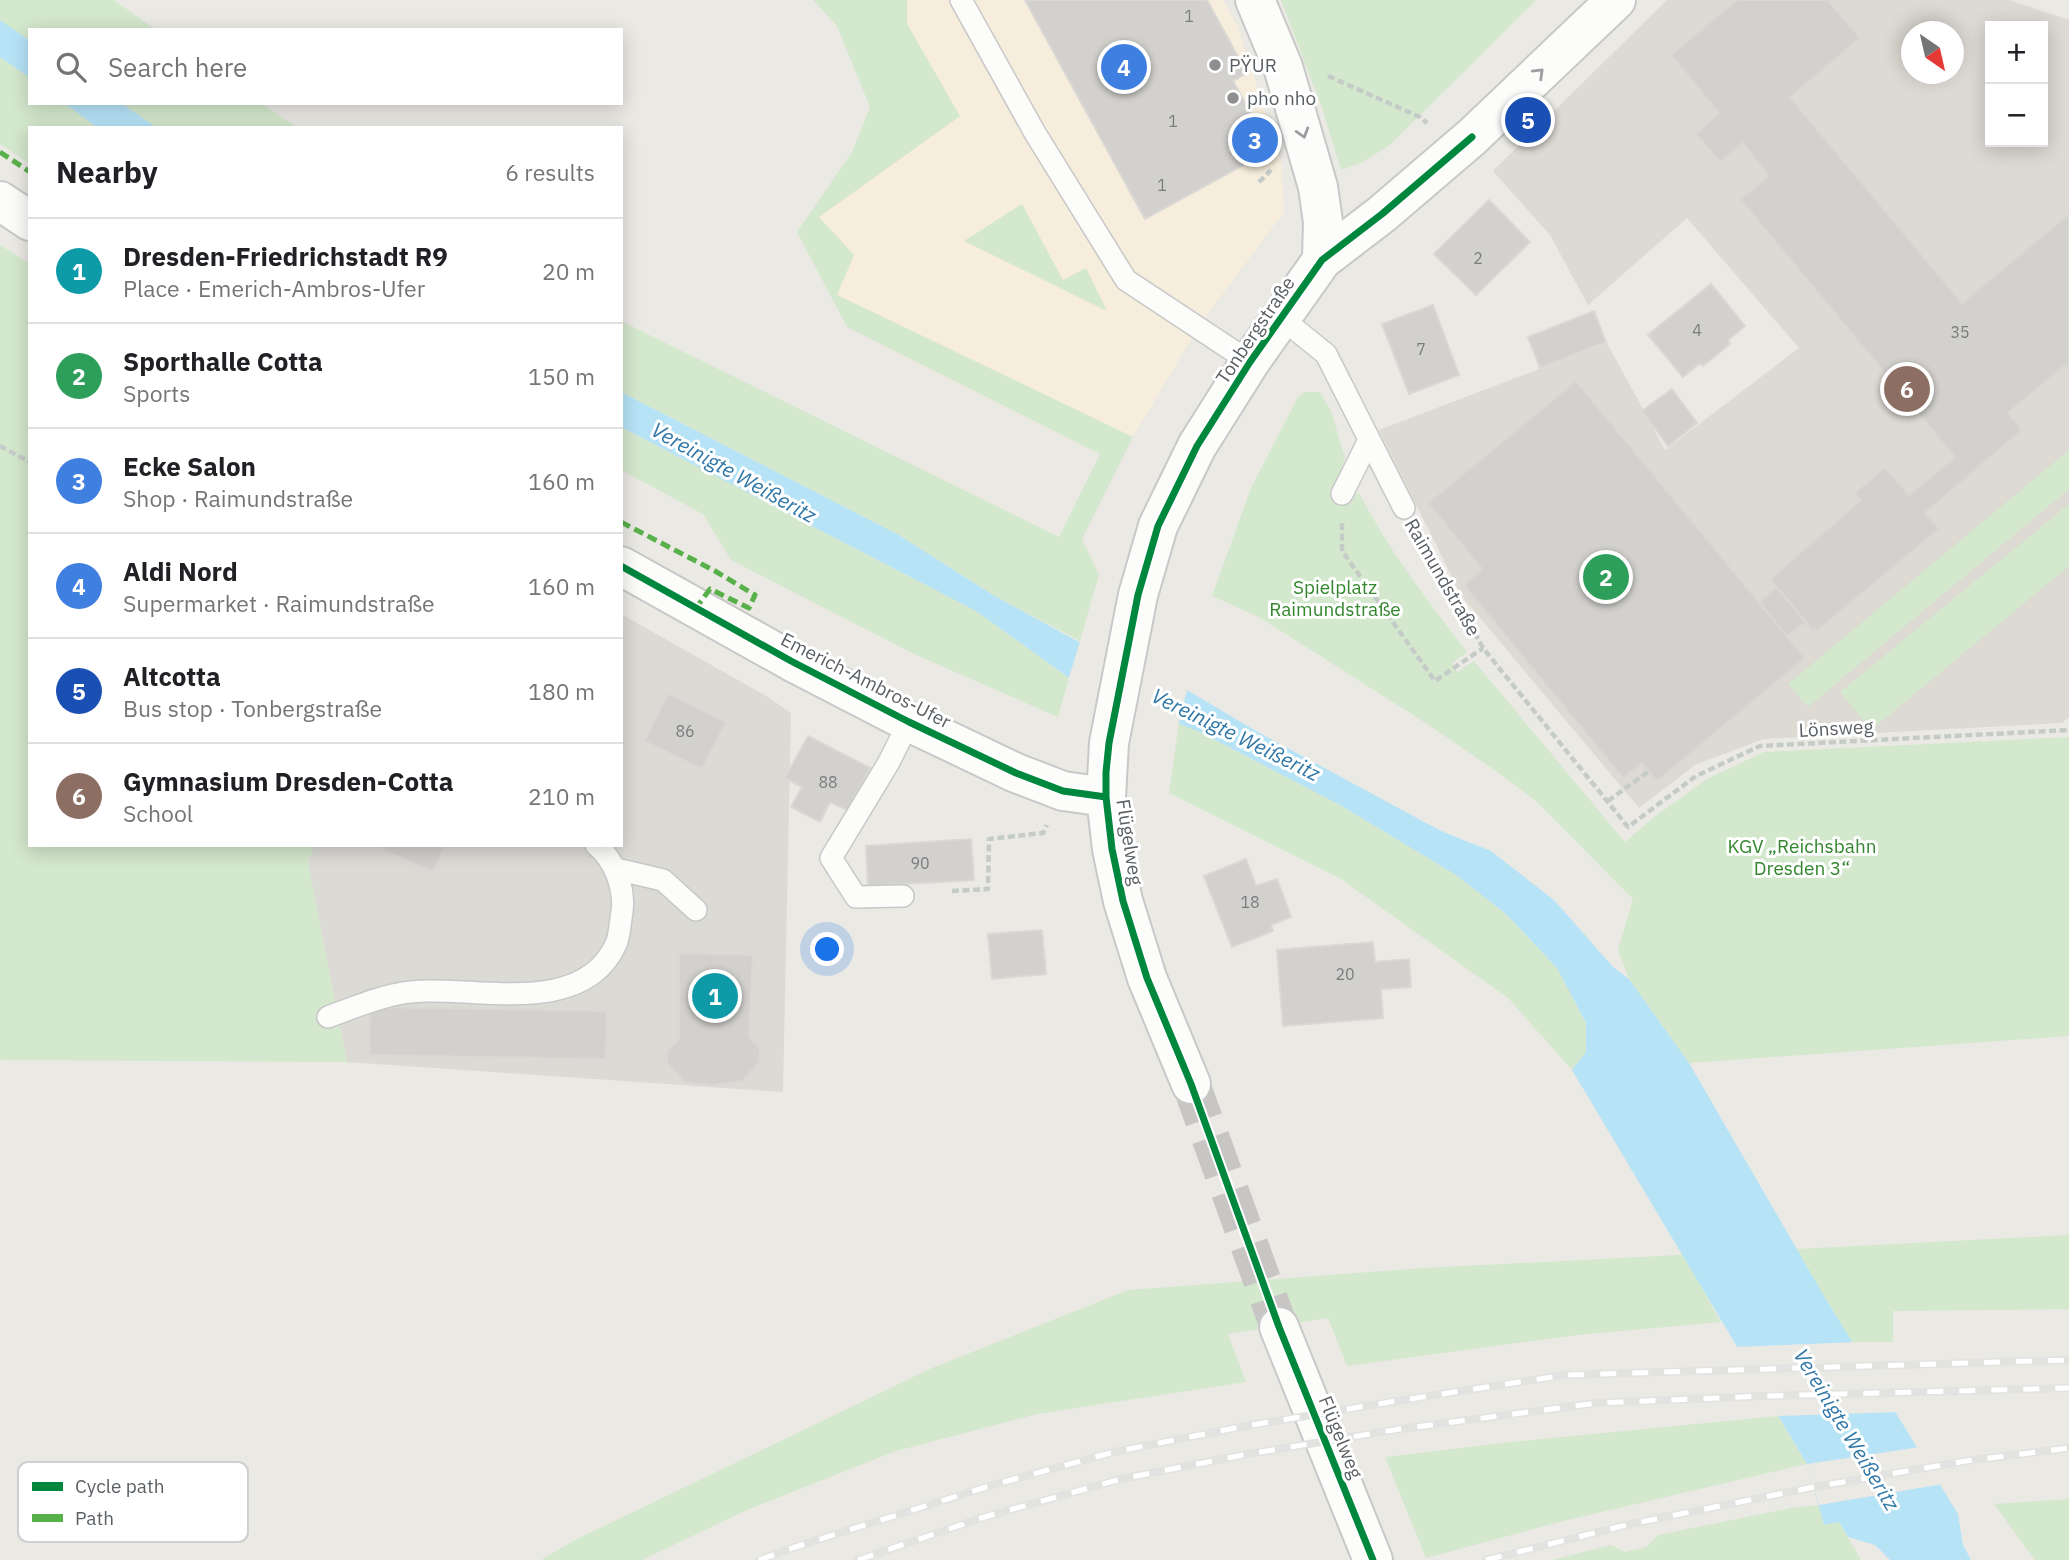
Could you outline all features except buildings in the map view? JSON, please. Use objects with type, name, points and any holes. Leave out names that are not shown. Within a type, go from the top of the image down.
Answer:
[{"type":"main road","points":[[1255,0],[1283,67],[1318,187],[1323,222],[1322,260]]},
{"type":"main road","name":"Tonbergstraße","points":[[1138,595],[1158,526],[1197,446],[1280,317],[1322,260],[1382,214],[1454,152],[1616,0]]},
{"type":"main road","points":[[0,201],[28,220]]},
{"type":"main road","name":"Emerich-Ambros-Ufer","points":[[623,567],[792,661],[909,722],[1016,773],[1063,791],[1106,797]]},
{"type":"main road","name":"Flügelweg","points":[[1138,595],[1109,743],[1106,797],[1112,849],[1123,901],[1147,978],[1191,1084]]},
{"type":"main road","name":"Flügelweg","points":[[1279,1326],[1373,1560]]},
{"type":"lane","points":[[961,0],[1035,133],[1126,280],[1250,362]]},
{"type":"lane","name":"Raimundstraße","points":[[1280,317],[1326,354],[1404,508]]},
{"type":"lane","points":[[1342,494],[1369,440]]},
{"type":"lane","points":[[903,896],[856,898],[831,858],[889,762],[909,722]]},
{"type":"lane","points":[[328,1017],[380,997],[424,990],[535,994],[568,987],[601,969],[617,943],[623,905],[616,869],[599,847]]},
{"type":"lane","points":[[616,869],[663,880],[696,910]]},
{"type":"path","points":[[1283,67],[1300,64],[1420,117],[1454,152]]},
{"type":"path","points":[[0,446],[28,461]]},
{"type":"path","points":[[1342,494],[1342,551],[1435,681],[1483,648]]},
{"type":"path","points":[[1608,801],[1649,771]]},
{"type":"path","points":[[952,891],[988,889],[989,839],[1043,833],[1063,791]]},
{"type":"shaded area","points":[[907,0],[1223,0],[1238,28],[1281,161],[1284,212],[1201,323],[1133,437],[837,295],[818,217],[960,116],[907,24]]},
{"type":"shaded area","points":[[1667,0],[2009,0],[2069,20],[2069,717],[2062,723],[1763,739],[1695,765],[1639,808],[1461,595],[1379,430],[1607,343],[1665,450],[1799,348],[1687,218],[1588,305],[1550,235],[1493,171]]},
{"type":"shaded area","points":[[623,615],[768,697],[791,713],[783,1092],[347,1062],[308,863],[313,847],[623,847]]},
{"type":"green space","points":[[0,0],[114,0],[153,28],[28,28],[28,40],[0,20]]},
{"type":"green space","points":[[813,0],[907,0],[907,24],[960,116],[819,217],[854,255],[837,295],[1133,437],[1082,539],[1099,575],[1080,641],[993,595],[897,534],[623,393],[623,322],[1059,537],[1100,454],[847,327],[797,232],[852,152],[870,107],[837,26]]},
{"type":"green space","points":[[1281,0],[1536,0],[1390,145],[1361,163],[1341,170],[1322,108]]},
{"type":"green space","points":[[0,57],[28,77],[28,105],[67,105],[95,126],[28,126],[28,163],[0,144]]},
{"type":"green space","points":[[124,105],[265,105],[294,126],[154,126]]},
{"type":"green space","points":[[1022,204],[1063,280],[1086,268],[1107,311],[964,241]]},
{"type":"green space","points":[[0,245],[28,263],[28,847],[313,847],[308,863],[347,1062],[0,1060]]},
{"type":"green space","points":[[1305,392],[1320,392],[1331,411],[1345,458],[1337,484],[1345,500],[1359,493],[1396,556],[1467,652],[1452,663],[1457,672],[1474,661],[1625,842],[1654,817],[1707,779],[1764,752],[2069,737],[2069,1036],[1689,1063],[1629,979],[1618,950],[1633,899],[1536,801],[1424,722],[1259,617],[1212,596],[1251,488],[1298,397]]},
{"type":"green space","points":[[623,428],[976,611],[1069,678],[1058,717],[914,654],[731,560],[703,514],[623,471]]},
{"type":"green space","points":[[2069,450],[2069,489],[1808,707],[1788,684]]},
{"type":"green space","points":[[2069,504],[2069,566],[1871,730],[1840,692]]},
{"type":"green space","points":[[1179,723],[1340,805],[1456,875],[1506,914],[1557,968],[1586,1023],[1586,1052],[1572,1070],[1508,998],[1341,879],[1169,793]]},
{"type":"green space","points":[[2069,1235],[2069,1309],[1893,1311],[1893,1342],[1852,1342],[1823,1296],[1708,1300],[1721,1322],[1577,1335],[1347,1366],[1328,1318],[1228,1334],[1246,1382],[1037,1414],[896,1451],[747,1510],[642,1560],[541,1560],[575,1540],[932,1368],[1128,1290],[1424,1268]]},
{"type":"green space","points":[[1778,1416],[1807,1464],[1563,1521],[1426,1558],[1385,1457],[1511,1442]]},
{"type":"green space","points":[[2069,1499],[2069,1560],[2035,1560],[1994,1504]]},
{"type":"green space","points":[[1819,1505],[1824,1525],[1839,1522],[1861,1560],[1552,1560],[1611,1545],[1625,1552],[1646,1547],[1658,1535],[1791,1508]]},
{"type":"water","points":[[0,20],[28,40],[28,77],[0,57]]},
{"type":"water","points":[[67,105],[124,105],[154,126],[95,126]]},
{"type":"water","name":"Vereinigte Weißeritz","points":[[623,393],[897,534],[993,595],[1112,660],[1187,690],[1256,731],[1441,831],[1491,851],[1555,901],[1613,967],[1629,979],[1689,1063],[1824,1296],[1958,1514],[1963,1545],[1971,1560],[1890,1560],[1875,1545],[1848,1537],[1839,1522],[1824,1525],[1807,1464],[1572,1070],[1586,1052],[1586,1023],[1557,968],[1506,914],[1456,875],[1340,805],[1200,732],[1079,685],[976,611],[623,428]]},
{"type":"pier","points":[[1081,638],[1114,657],[1188,686],[1178,727],[1078,688],[1068,681]]},
{"type":"pier","points":[[1856,1342],[1899,1412],[1778,1416],[1736,1347]]},
{"type":"pier","points":[[1920,1447],[1943,1484],[1819,1505],[1807,1464]]},
{"type":"tunnel","points":[[1191,1084],[1279,1327]]},
{"type":"railway","points":[[759,1560],[989,1486],[1114,1452],[1240,1427],[1565,1375],[2069,1360]]},
{"type":"railway","points":[[858,1560],[981,1518],[1121,1479],[1248,1454],[1400,1429],[1597,1403],[2069,1388]]},
{"type":"railway","points":[[1486,1560],[1626,1525],[1814,1487],[1966,1461],[2069,1448]]},
{"type":"marked path","points":[[0,152],[28,171]]},
{"type":"marked path","points":[[623,523],[755,595],[749,608],[710,589],[696,608]]},
{"type":"cycle path","points":[[1373,1560],[1279,1327],[1191,1084],[1147,978],[1123,901],[1112,849],[1106,772],[1109,743],[1138,595],[1158,526],[1197,446],[1250,362],[1322,260],[1382,214],[1472,137]]},
{"type":"cycle path","points":[[623,567],[791,661],[1016,773],[1063,791],[1106,797]]},
{"type":"place","name":"PŸUR","points":[[1215,65]]},
{"type":"place","name":"Aldi Nord","points":[[1124,67]]},
{"type":"place","name":"pho nho","points":[[1233,98]]},
{"type":"place","name":"Altcotta","points":[[1528,120]]},
{"type":"place","name":"Ecke Salon","points":[[1255,140]]},
{"type":"place","name":"Gymnasium Dresden-Cotta","points":[[1907,389]]},
{"type":"place","name":"Sporthalle Cotta","points":[[1606,577]]},
{"type":"place","name":"Dresden-Friedrichstadt R9","points":[[715,996]]},
{"type":"park label","name":"Spielplatz Raimundstraße","points":[[1335,598]]},
{"type":"park label","name":"KGV „Reichsbahn Dresden 3“","points":[[1802,857]]}]
